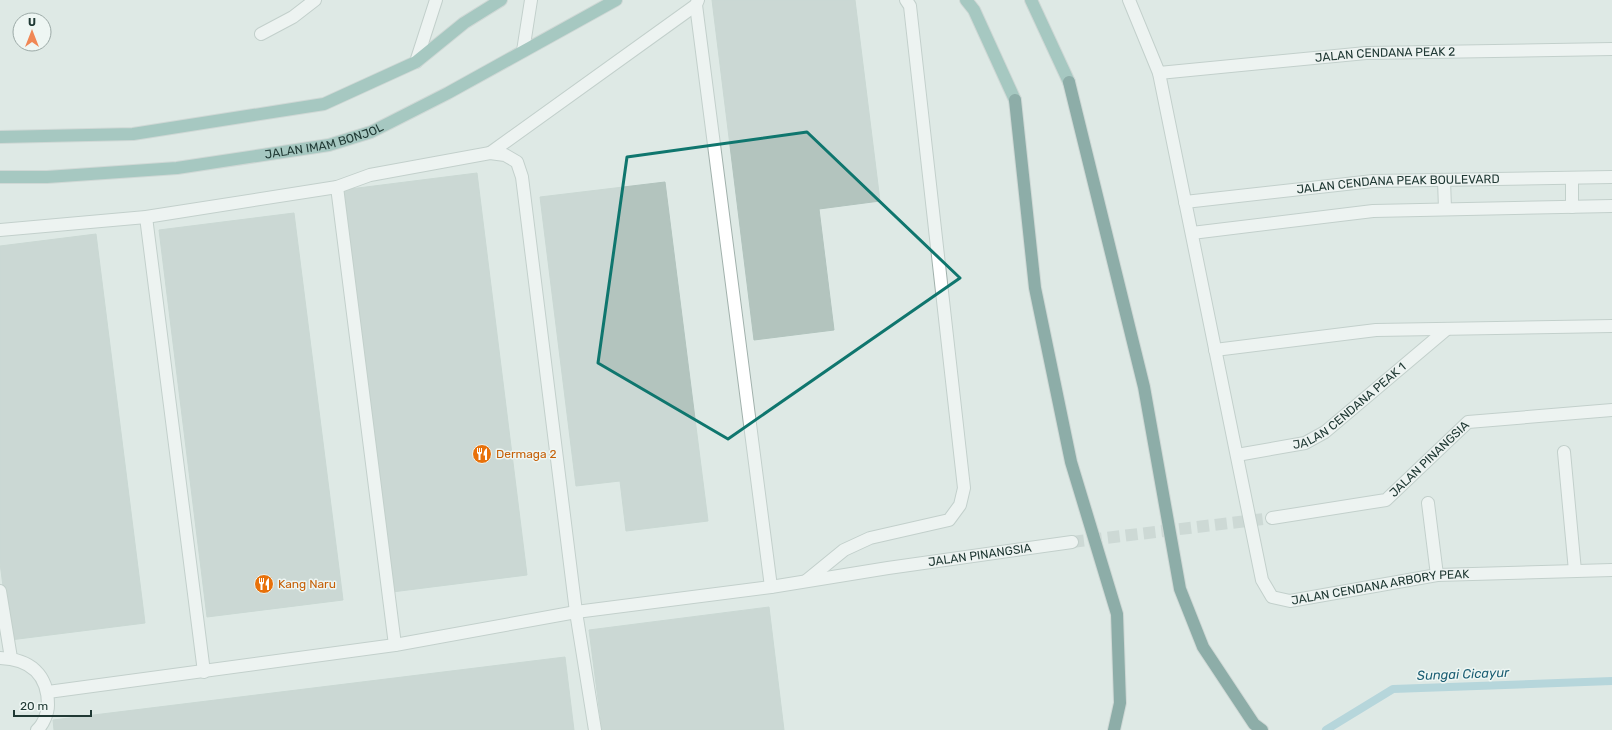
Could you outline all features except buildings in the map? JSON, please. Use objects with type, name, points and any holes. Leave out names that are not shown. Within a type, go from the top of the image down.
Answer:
[{"type":"highway","points":[[1070,82],[1144,388],[1180,589],[1203,647],[1254,724],[1262,730]]},
{"type":"highway","points":[[1015,100],[1036,295],[1071,462],[1117,614],[1120,703],[1114,730]]},
{"type":"main road","points":[[0,137],[133,134],[324,104],[416,62],[464,23],[501,0]]},
{"type":"main road","name":"JALAN IMAM BONJOL","points":[[0,177],[47,177],[177,168],[328,145],[371,132],[391,122],[616,0]]},
{"type":"main road","points":[[966,0],[974,10],[1015,100]]},
{"type":"main road","points":[[1031,0],[1070,82]]},
{"type":"street","points":[[261,34],[293,17],[314,0]]},
{"type":"street","points":[[416,62],[436,0]]},
{"type":"street","points":[[523,51],[531,0]]},
{"type":"street","points":[[806,581],[844,550],[870,538],[949,520],[960,505],[964,488],[910,6],[906,0]]},
{"type":"street","name":"JALAN CENDANA ARBORY PEAK","points":[[1129,0],[1159,72],[1262,580],[1272,597],[1290,601],[1437,575],[1612,570]]},
{"type":"street","points":[[490,153],[697,3],[771,587]]},
{"type":"street","name":"JALAN CENDANA PEAK 2","points":[[1159,72],[1366,53],[1612,49]]},
{"type":"street","points":[[0,230],[146,217],[337,187],[370,175],[490,153],[505,155],[517,162],[522,177],[576,612],[596,730]]},
{"type":"street","name":"JALAN CENDANA PEAK BOULEVARD","points":[[1185,202],[1373,181],[1612,177]]},
{"type":"street","points":[[1572,178],[1572,207]]},
{"type":"street","points":[[1444,180],[1445,209]]},
{"type":"street","points":[[337,187],[395,645]]},
{"type":"street","name":"JALAN CENDANA PEAK BOULEVARD","points":[[1192,233],[1373,210],[1612,206]]},
{"type":"street","points":[[146,217],[204,672]]},
{"type":"street","points":[[1215,350],[1376,330],[1612,326]]},
{"type":"street","name":"JALAN CENDANA PEAK 1","points":[[1237,455],[1305,443],[1325,432],[1446,329]]},
{"type":"street","name":"JALAN PINANGSIA","points":[[1272,518],[1386,500],[1468,422],[1612,410]]},
{"type":"street","points":[[1564,452],[1575,571]]},
{"type":"street","points":[[1428,503],[1437,575]]},
{"type":"street","name":"JALAN PINANGSIA","points":[[48,692],[395,645],[576,612],[771,587],[888,568],[1072,542]]},
{"type":"street","points":[[0,591],[5,658],[24,662],[35,669],[43,680],[48,692],[48,711],[37,730]]},
{"type":"highlighted area","points":[[807,132],[960,278],[728,439],[598,363],[627,157]]},
{"type":"waterway","name":"Sungai Cicayur","points":[[1326,730],[1393,689],[1612,681]]},
{"type":"tunnel","points":[[1072,542],[1272,518]]},
{"type":"place","name":"Dermaga 2","points":[[482,454]]},
{"type":"place","name":"Kang Naru","points":[[264,584]]}]
